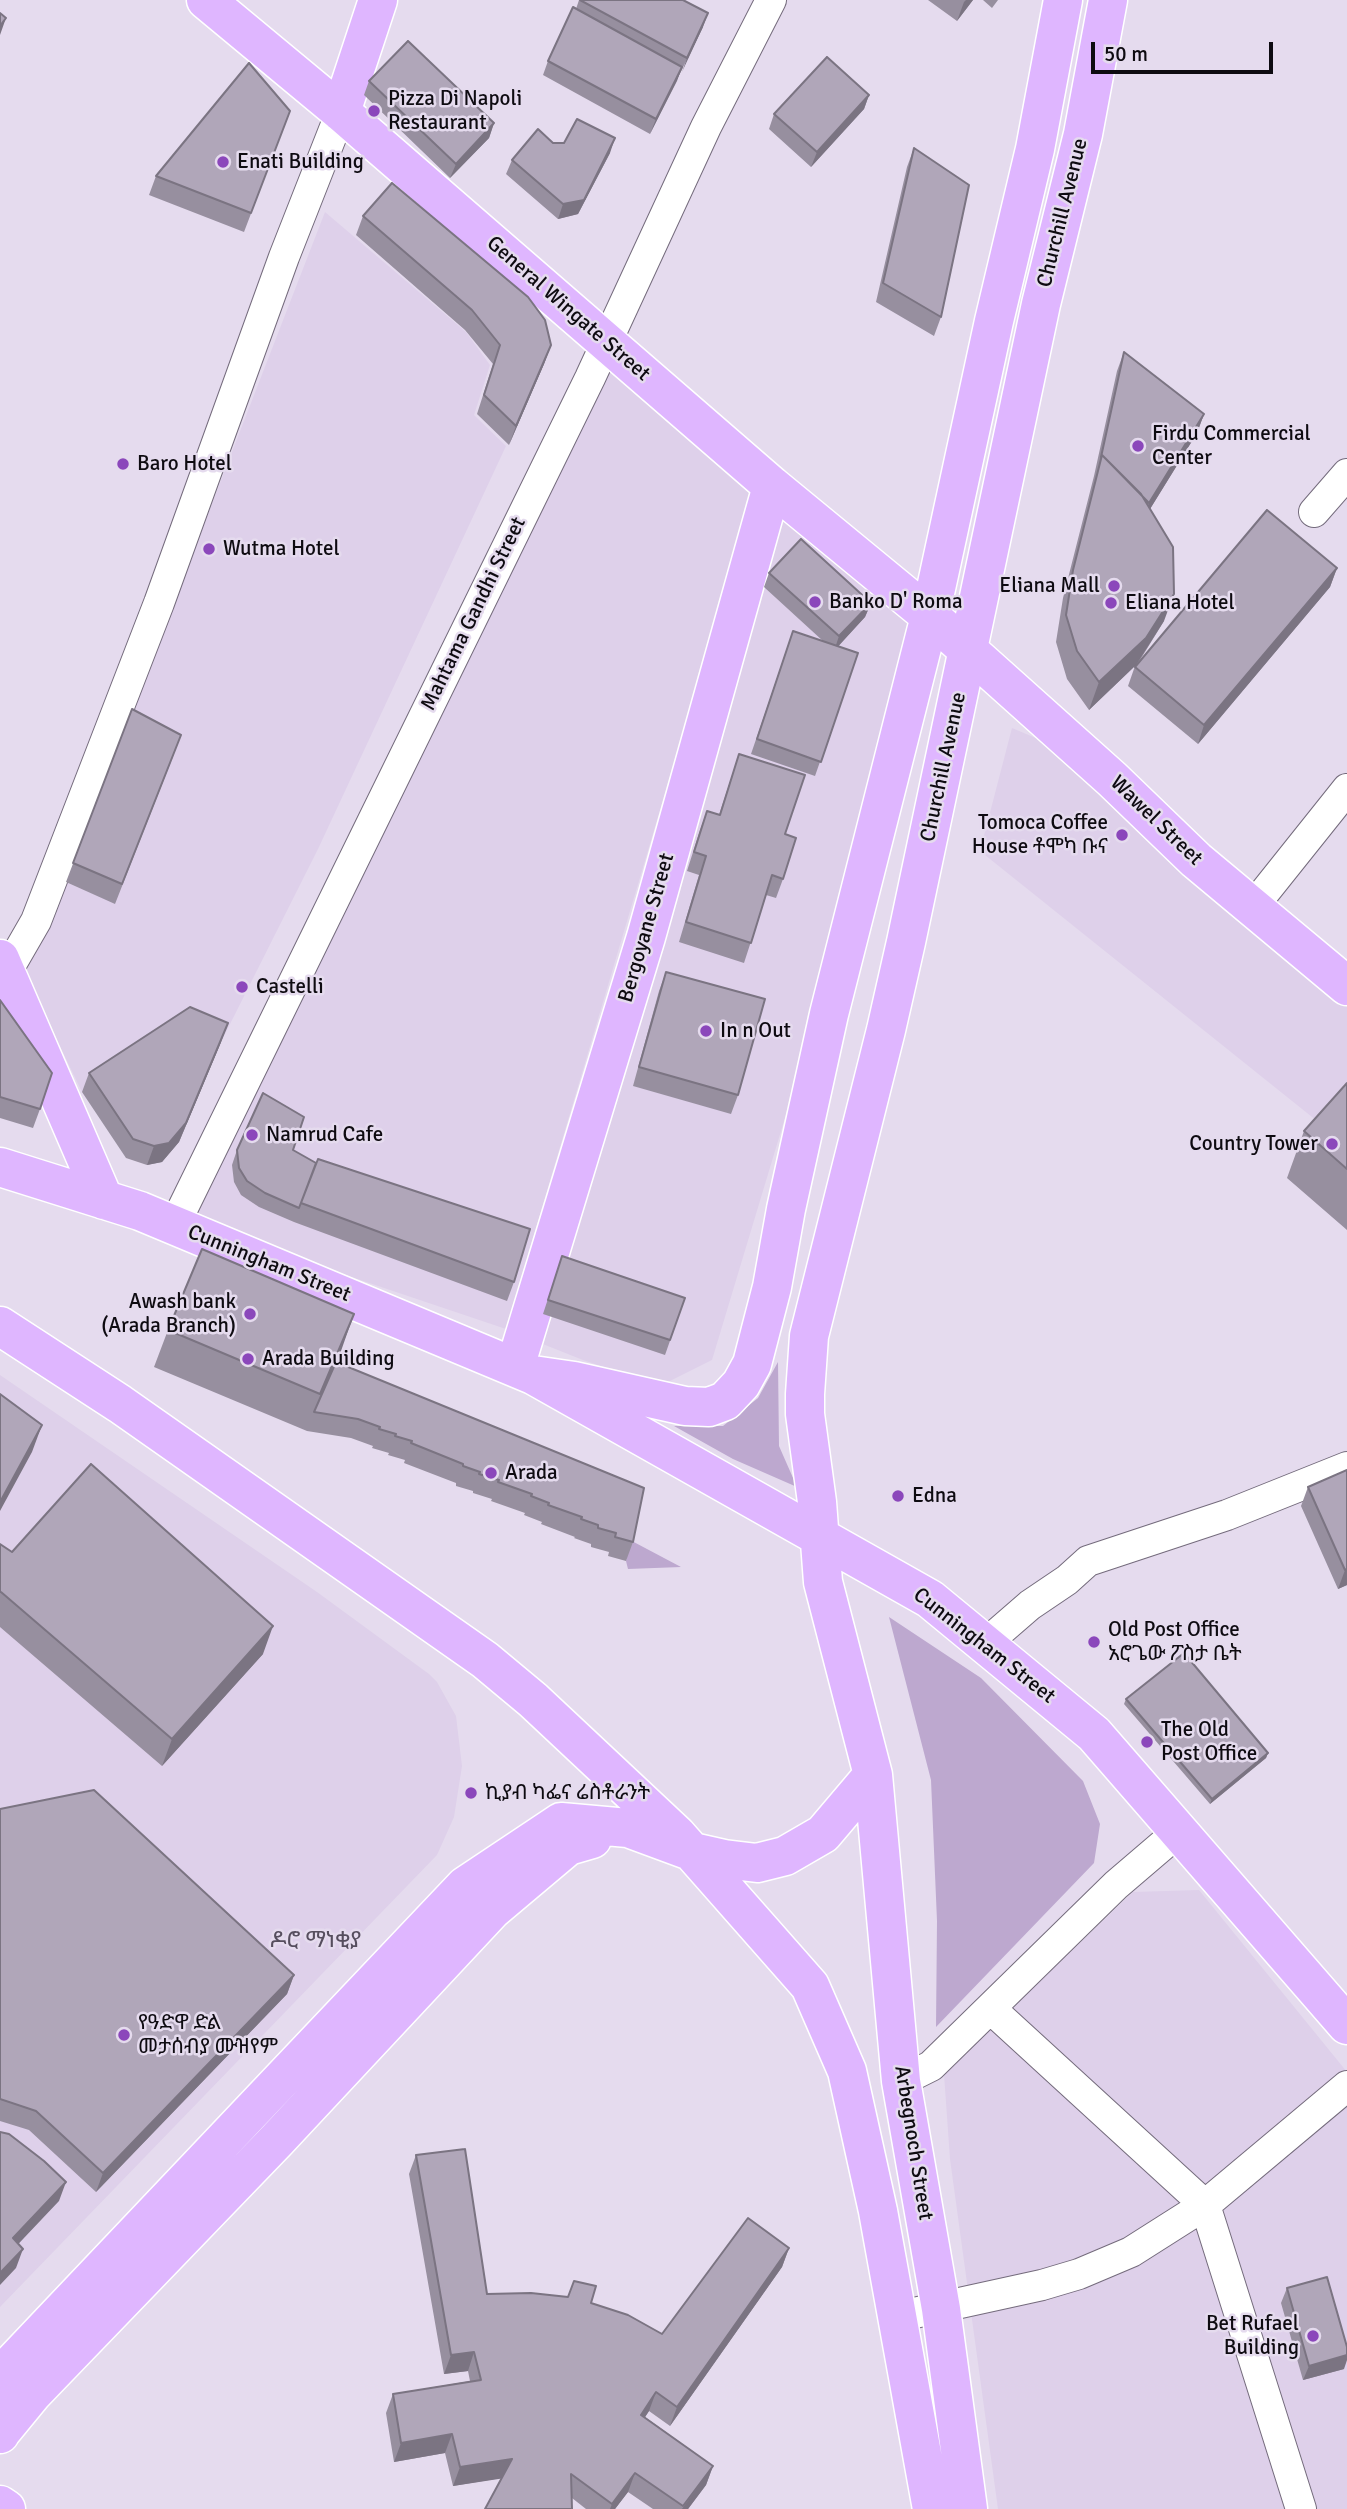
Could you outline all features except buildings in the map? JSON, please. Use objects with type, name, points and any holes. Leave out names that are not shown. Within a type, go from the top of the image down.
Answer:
[{"type":"main road","name":"General Wingate Street","points":[[206,0],[341,113],[772,486],[930,616]]},
{"type":"main road","points":[[341,113],[378,0]]},
{"type":"main road","name":"Churchill Avenue","points":[[685,1406],[709,1407],[725,1401],[741,1384],[752,1364],[772,1287],[786,1209],[829,1014],[930,616],[994,321],[1035,149],[1063,0]]},
{"type":"main road","name":"Churchill Avenue","points":[[873,1775],[823,1582],[817,1502],[805,1414],[809,1336],[887,1030],[1041,304],[1083,134],[1108,0]]},
{"type":"main road","name":"Bergoyane Street","points":[[524,1371],[772,486]]},
{"type":"main road","name":"Wawel Street","points":[[930,616],[1112,779],[1196,860],[1347,986]]},
{"type":"main road","points":[[3,966],[104,1200]]},
{"type":"main road","name":"Cunningham Street","points":[[0,1167],[140,1211],[524,1371],[930,1599],[1094,1734],[1347,2025]]},
{"type":"main road","name":"Arbegnoch Street","points":[[0,1326],[120,1404],[485,1660],[533,1700],[692,1852],[810,1986],[847,2071],[878,2211],[896,2317],[959,2506]]},
{"type":"main road","name":"Cunningham Street","points":[[524,1371],[685,1406]]},
{"type":"main road","points":[[1,2433],[33,2392],[276,2140],[492,1910],[568,1846],[628,1828],[692,1852],[757,1863],[785,1856],[823,1834],[873,1775]]},
{"type":"main road","name":"Arbegnoch Street","points":[[873,1775],[901,2081],[941,2309],[959,2506]]},
{"type":"main road","points":[[0,2505],[6,2509]]},
{"type":"street","name":"Mahtama Gandhi Street","points":[[174,1226],[607,343],[706,127],[771,0]]},
{"type":"street","points":[[3,966],[36,921],[159,603],[284,257],[341,113]]},
{"type":"street","points":[[1314,512],[1347,474]]},
{"type":"street","points":[[1252,908],[1347,789]]},
{"type":"street","points":[[985,1644],[1030,1605],[1067,1580],[1088,1561],[1227,1515],[1347,1466]]},
{"type":"street","points":[[901,2081],[931,2066],[1116,1885],[1178,1832]]},
{"type":"street","points":[[991,2009],[1205,2205],[1301,2509]]},
{"type":"street","points":[[896,2317],[1042,2286],[1131,2252],[1205,2205],[1347,2086]]},
{"type":"shaded area","points":[[325,212],[466,332],[490,365],[474,415],[506,446],[318,849],[221,1042],[183,1026],[82,1092],[24,972],[66,882],[115,903],[125,728]]},
{"type":"shaded area","points":[[601,365],[757,483],[506,1329],[176,1218]]},
{"type":"shaded area","points":[[769,496],[922,627],[875,819],[712,1360],[660,1386],[525,1337]]},
{"type":"shaded area","points":[[1012,728],[1076,755],[1347,977],[1347,1145],[980,851]]},
{"type":"shaded area","points":[[778,1362],[779,1446],[797,1487],[733,1459],[674,1426],[723,1426],[758,1398]]},
{"type":"shaded area","points":[[0,1375],[317,1592],[429,1674],[437,1682],[456,1716],[462,1766],[454,1817],[437,1855],[0,2307]]},
{"type":"shaded area","points":[[630,1540],[681,1567],[628,1569],[626,1561]]},
{"type":"shaded area","points":[[889,1617],[981,1678],[1083,1781],[1100,1824],[1094,1863],[936,2027],[937,1921],[931,1780]]},
{"type":"shaded area","points":[[1199,1890],[1347,2072],[1347,2509],[998,2509],[950,2159],[944,2074],[1133,1892]]},
{"type":"place","name":"Pizza Di Napoli Restaurant","points":[[374,111]]},
{"type":"place","name":"Enati Building","points":[[223,162]]},
{"type":"place","name":"Firdu Commercial Center","points":[[1138,446]]},
{"type":"place","name":"Baro Hotel","points":[[123,464]]},
{"type":"place","name":"Wutma Hotel","points":[[209,549]]},
{"type":"place","name":"Eliana Mall","points":[[1114,586]]},
{"type":"place","name":"Banko D' Roma","points":[[815,602]]},
{"type":"place","name":"Eliana Hotel","points":[[1111,603]]},
{"type":"place","name":"Tomoca Coffee House ቶሞካ ቡና","points":[[1122,835]]},
{"type":"place","name":"Castelli","points":[[242,987]]},
{"type":"place","name":"In n Out","points":[[706,1031]]},
{"type":"place","name":"Namrud Cafe","points":[[252,1135]]},
{"type":"place","name":"Country Tower","points":[[1332,1144]]},
{"type":"place","name":"Awash bank (Arada Branch)","points":[[250,1314]]},
{"type":"place","name":"Arada Building","points":[[248,1359]]},
{"type":"place","name":"Arada","points":[[491,1473]]},
{"type":"place","name":"Edna","points":[[898,1496]]},
{"type":"place","name":"Old Post Office አሮጌው ፖስታ ቤት","points":[[1094,1642]]},
{"type":"place","name":"The Old Post Office","points":[[1147,1742]]},
{"type":"place","name":"ኪያብ ካፌና ሬስቶራንት","points":[[471,1793]]},
{"type":"place","name":"የዓድዋ ድል መታሰብያ ሙዝየም","points":[[124,2035]]},
{"type":"place","name":"Bet Rufael Building","points":[[1313,2336]]},
{"type":"district","name":"ዶሮ ማነቂያ","points":[[316,1941]]}]
